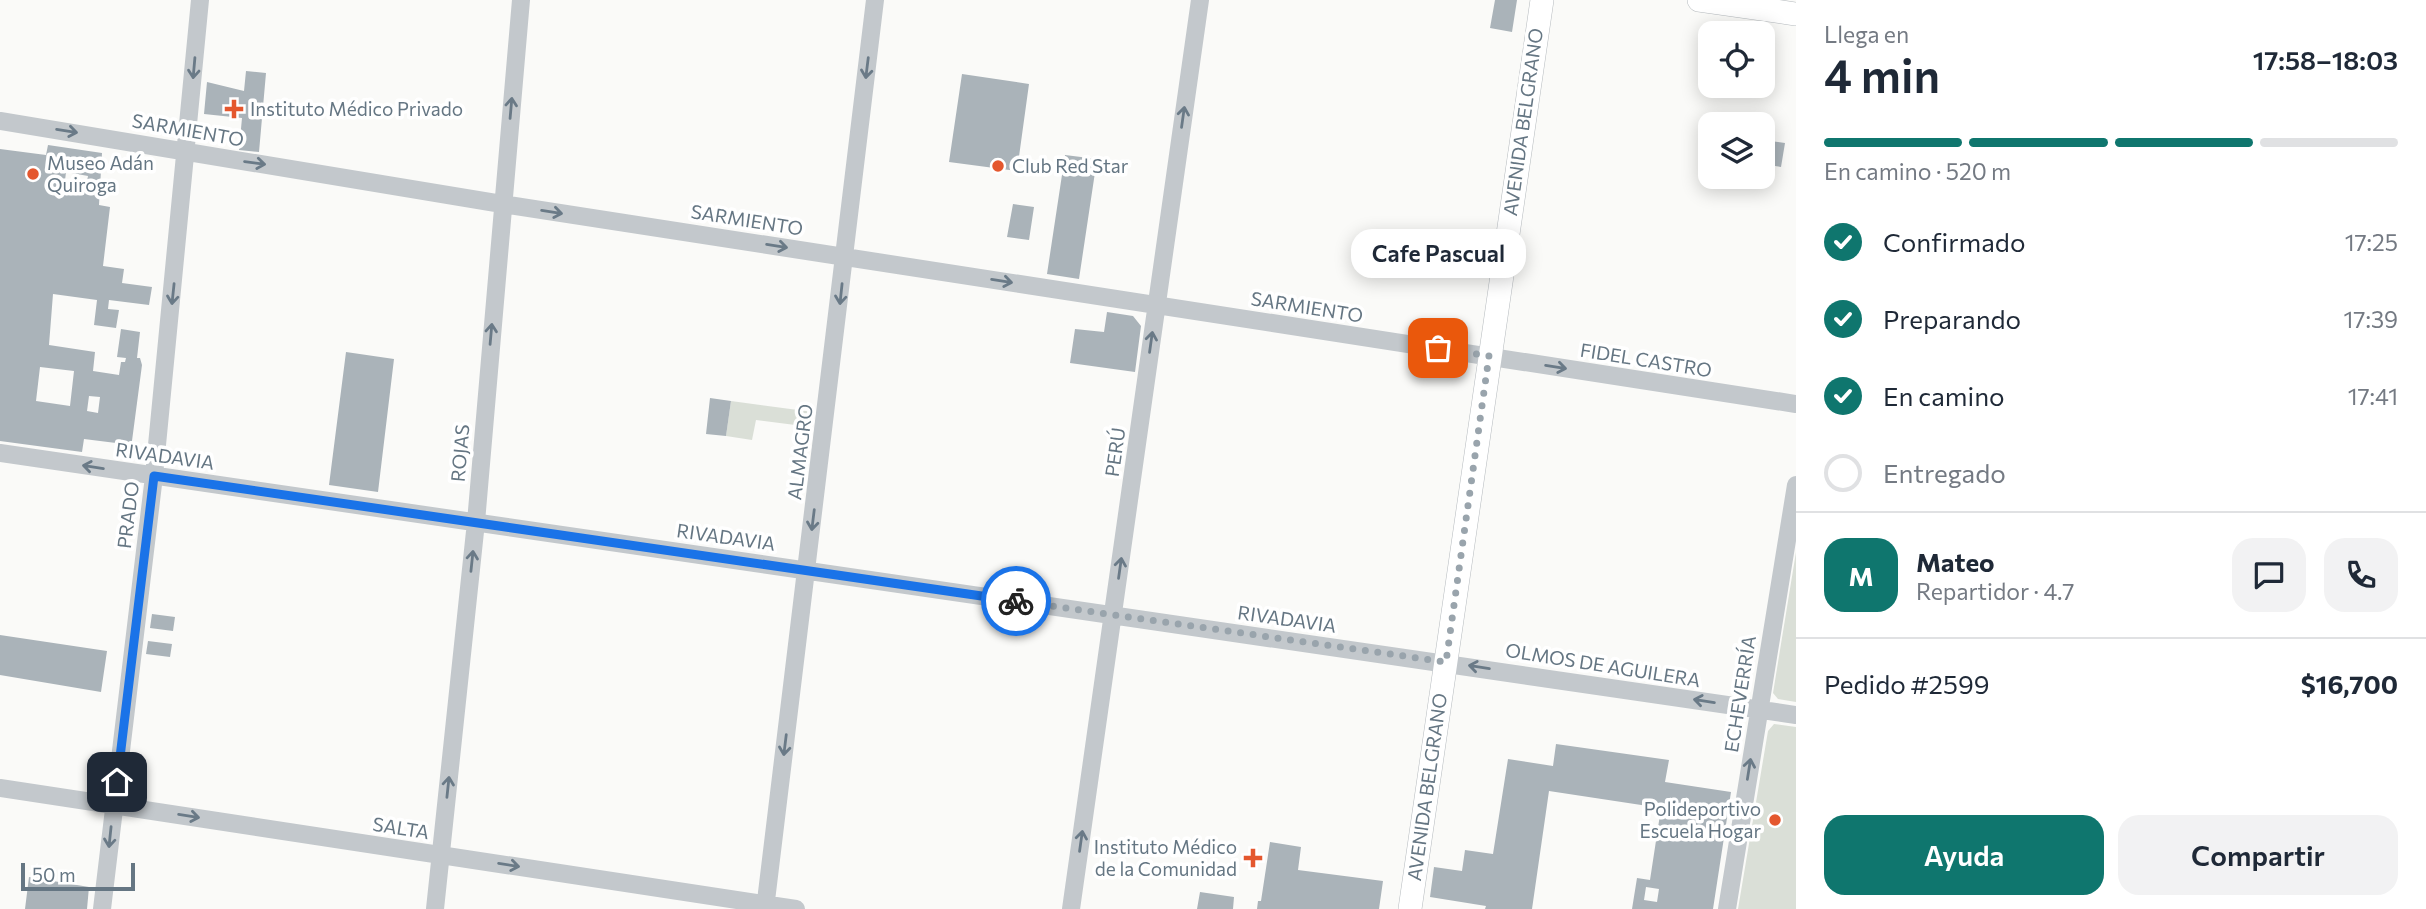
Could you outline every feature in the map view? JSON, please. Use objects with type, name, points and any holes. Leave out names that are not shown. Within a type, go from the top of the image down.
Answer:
[{"type":"main road","name":"AVENIDA BELGRANO","points":[[1409,909],[1542,0]]},
{"type":"main road","points":[[1699,0],[1796,14]]},
{"type":"street","name":"PRADO","points":[[102,909],[154,476],[200,0]]},
{"type":"street","name":"ROJAS","points":[[435,909],[476,522],[521,0]]},
{"type":"street","name":"ALMAGRO","points":[[766,907],[875,0]]},
{"type":"street","name":"PERÚ","points":[[1071,909],[1200,0]]},
{"type":"street","name":"SARMIENTO","points":[[0,121],[502,204],[1489,356]]},
{"type":"street","name":"FIDEL CASTRO","points":[[1489,356],[1796,404]]},
{"type":"street","name":"RIVADAVIA","points":[[0,453],[1446,662]]},
{"type":"street","name":"ECHEVERRÍA","points":[[1727,909],[1796,485]]},
{"type":"street","name":"OLMOS DE AGUILERA","points":[[1446,662],[1796,715]]},
{"type":"street","name":"SALTA","points":[[0,788],[673,890],[766,907],[796,909]]},
{"type":"street","points":[[671,909],[673,890]]},
{"type":"shaded area","points":[[731,401],[813,412],[811,427],[756,420],[752,440],[726,436]]},
{"type":"shaded area","points":[[1796,552],[1796,702],[1778,699],[1773,693]]},
{"type":"shaded area","name":"Polideportivo Escuela Hogar","points":[[1774,724],[1796,727],[1796,909],[1738,909],[1768,731]]},
{"type":"building","points":[[1495,0],[1517,0],[1512,32],[1490,28]]},
{"type":"building","name":"Instituto Médico Privado","points":[[246,71],[266,73],[259,152],[239,150],[242,118],[204,114],[207,82],[244,91]]},
{"type":"building","name":"Club Red Star","points":[[962,74],[1029,84],[1017,171],[949,162]]},
{"type":"building","points":[[1775,142],[1785,143],[1781,167],[1775,166]]},
{"type":"building","points":[[48,145],[102,153],[99,205],[110,207],[103,266],[124,269],[122,283],[152,287],[149,305],[109,300],[108,309],[119,310],[116,328],[94,325],[97,300],[53,294],[49,345],[95,352],[93,371],[119,375],[121,362],[125,362],[126,358],[117,357],[121,329],[140,332],[137,358],[140,358],[142,365],[130,456],[115,454],[116,443],[84,439],[82,452],[0,441],[0,149],[46,155]],"holes":[[[66,172],[88,176],[85,192],[64,189]],[[40,367],[74,371],[70,406],[36,401]],[[89,396],[100,397],[98,413],[87,411]]]},
{"type":"building","points":[[1065,155],[1097,159],[1079,279],[1047,274]]},
{"type":"building","points":[[1013,204],[1034,207],[1029,240],[1007,237]]},
{"type":"building","points":[[1107,312],[1133,316],[1141,326],[1135,372],[1070,363],[1075,329],[1104,332]]},
{"type":"building","points":[[346,352],[394,359],[378,492],[329,485]]},
{"type":"building","points":[[710,398],[731,401],[726,436],[706,434]]},
{"type":"building","points":[[152,614],[175,617],[173,631],[150,628]]},
{"type":"building","points":[[0,635],[107,651],[101,692],[0,675]]},
{"type":"building","points":[[148,641],[172,644],[170,657],[146,654]]},
{"type":"building","points":[[1556,744],[1669,760],[1665,782],[1731,792],[1713,909],[1632,909],[1637,878],[1650,880],[1661,808],[1549,791],[1532,909],[1485,909],[1486,906],[1430,897],[1434,867],[1462,871],[1465,850],[1493,854],[1508,759],[1553,766]],"holes":[[[1646,887],[1659,889],[1657,902],[1644,900]]]},
{"type":"building","points":[[1270,842],[1301,847],[1298,870],[1383,881],[1379,909],[1257,909],[1258,901],[1261,901]]},
{"type":"building","points":[[29,877],[89,887],[87,909],[25,909]]},
{"type":"building","points":[[1200,892],[1234,897],[1233,909],[1197,909]]},
{"type":"way so far","points":[[1016,601],[1446,662],[1489,356],[1438,348]]},
{"type":"place","name":"Instituto Médico Privado","points":[[234,109]]},
{"type":"place","name":"Club Red Star","points":[[998,166]]},
{"type":"place","name":"Museo Adán Quiroga","points":[[33,174]]},
{"type":"place","name":"Cafe Pascual","points":[[1438,348]]},
{"type":"place","name":"Polideportivo Escuela Hogar","points":[[1775,820]]},
{"type":"place","name":"Instituto Médico de la Comunidad","points":[[1253,858]]},
{"type":"route","points":[[117,782],[154,476],[1016,601]]}]
